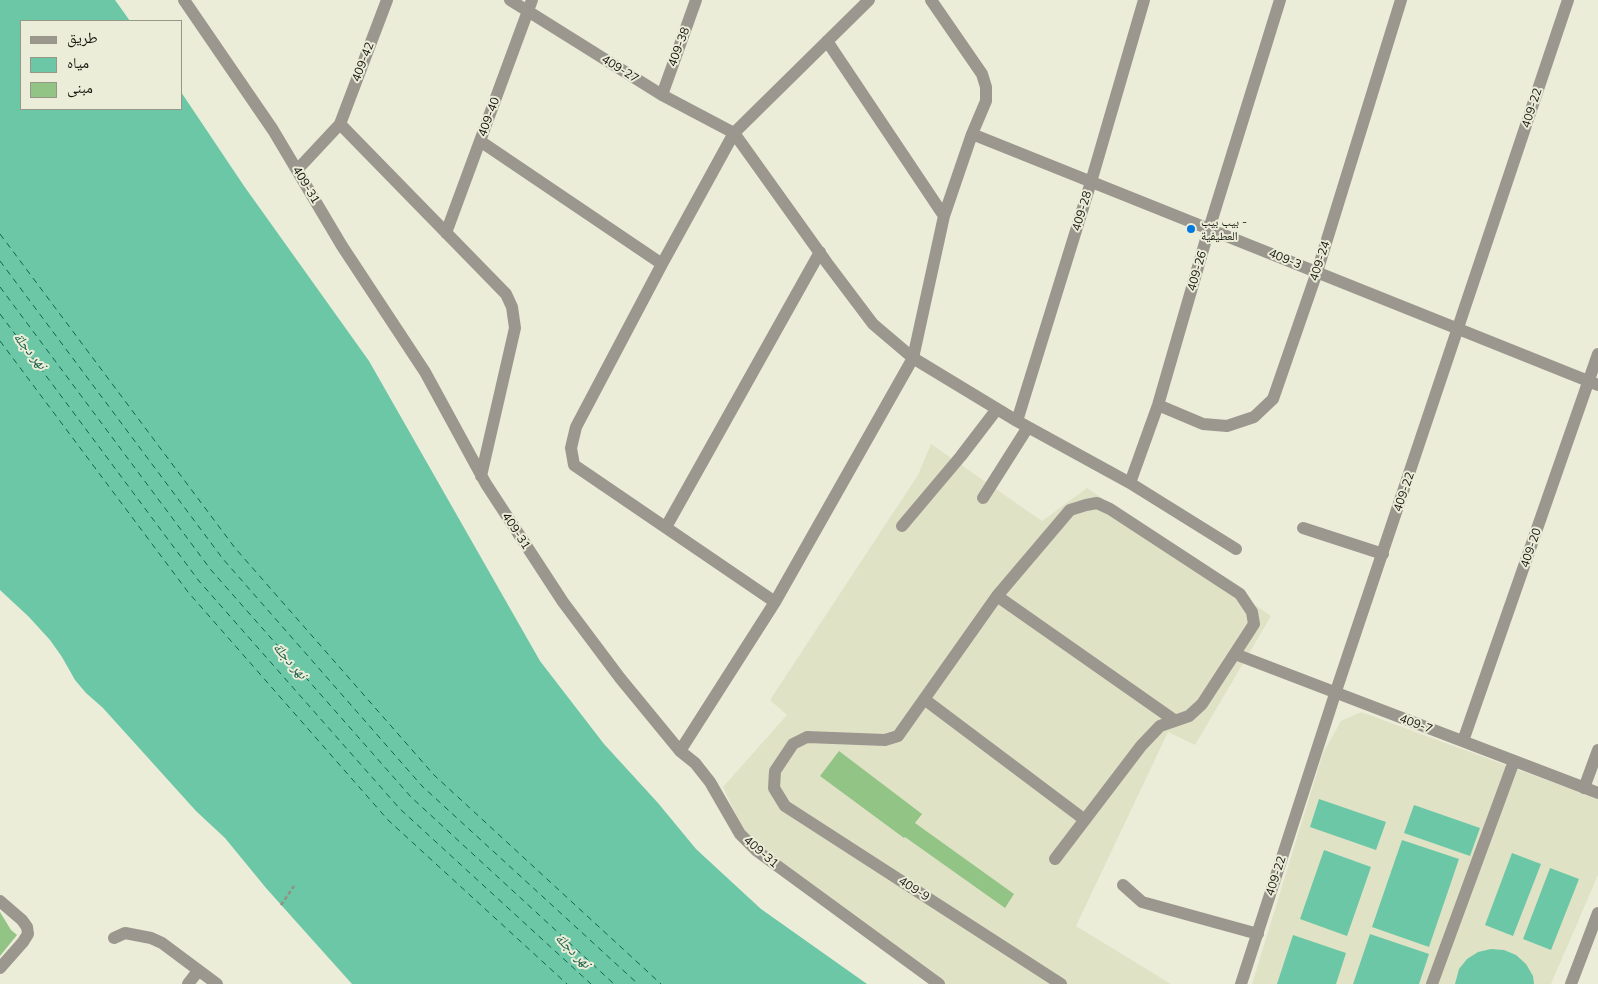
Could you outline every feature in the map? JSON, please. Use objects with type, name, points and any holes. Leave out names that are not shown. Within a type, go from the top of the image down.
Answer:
[{"type":"street","name":"409-31","points":[[184,0],[273,130],[342,246],[424,372],[481,476],[563,602],[620,678],[680,751],[695,764],[710,782],[740,834],[757,851],[939,984]]},
{"type":"street","name":"409-42","points":[[340,124],[387,0]]},
{"type":"street","name":"409-27","points":[[510,0],[530,6],[662,95],[734,133]]},
{"type":"street","name":"409-38","points":[[662,95],[696,0]]},
{"type":"street","points":[[775,602],[574,465],[571,448],[576,427],[734,133],[869,0]]},
{"type":"street","points":[[680,751],[775,602],[913,358],[944,216],[972,134],[986,101],[986,86],[976,64],[931,0]]},
{"type":"street","name":"409-28","points":[[983,498],[1023,424],[1144,0]]},
{"type":"street","name":"409-26","points":[[1130,483],[1158,405],[1209,229],[1280,0]]},
{"type":"street","name":"409-24","points":[[1158,405],[1203,424],[1227,426],[1254,417],[1273,399],[1317,272],[1401,0]]},
{"type":"street","name":"409-22","points":[[1241,984],[1335,694],[1568,0]]},
{"type":"street","name":"409-40","points":[[446,233],[530,6]]},
{"type":"street","points":[[827,41],[944,216]]},
{"type":"street","points":[[297,170],[340,124],[506,294],[512,307],[515,328],[481,476]]},
{"type":"street","points":[[734,133],[873,324],[913,358],[1023,424],[1130,483],[1236,549]]},
{"type":"street","name":"409-3","points":[[972,134],[1594,383]]},
{"type":"street","points":[[480,141],[662,264]]},
{"type":"street","points":[[666,527],[820,252]]},
{"type":"street","name":"409-20","points":[[1463,741],[1594,383],[1598,354]]},
{"type":"street","points":[[902,526],[961,456],[997,409]]},
{"type":"street","points":[[1055,859],[1085,820],[1141,746],[1160,726],[1188,716],[1202,704],[1254,624],[1252,612],[1240,594],[1110,509],[1097,503],[1070,510],[997,596],[924,699],[1085,820]]},
{"type":"street","points":[[1303,528],[1383,554]]},
{"type":"street","points":[[997,596],[1174,720]]},
{"type":"street","name":"409-7","points":[[1235,654],[1335,694],[1598,793]]},
{"type":"street","name":"409-9","points":[[924,699],[898,736],[885,740],[807,737],[794,744],[775,771],[774,788],[785,806],[1061,984]]},
{"type":"street","points":[[1584,788],[1598,750]]},
{"type":"street","points":[[1432,984],[1514,761]]},
{"type":"street","points":[[1123,885],[1142,902],[1258,934]]},
{"type":"street","points":[[0,901],[22,920],[27,927],[28,934],[0,968]]},
{"type":"street","points":[[1571,984],[1598,913]]},
{"type":"street","points":[[114,938],[125,933],[151,938],[162,943],[217,984]]},
{"type":"street","points":[[188,984],[198,971]]},
{"type":"path","points":[[281,905],[294,886]]},
{"type":"shaded area","points":[[931,444],[1042,521],[1087,488],[1271,616],[1195,745],[1168,732],[1076,926],[1171,984],[932,984],[746,836],[723,787],[787,715],[770,700],[918,475]]},
{"type":"shaded area","points":[[1361,712],[1598,799],[1598,875],[1551,984],[1252,984],[1323,753],[1341,721]]},
{"type":"water","name":"نهر دجلة","points":[[0,0],[115,0],[129,20],[20,20],[20,110],[182,110],[182,93],[244,186],[369,361],[540,661],[604,744],[658,803],[696,849],[761,909],[867,984],[352,984],[266,888],[225,838],[196,811],[103,708],[86,693],[75,680],[50,640],[0,590]]},
{"type":"water","points":[[1319,799],[1386,822],[1376,850],[1310,827]]},
{"type":"water","points":[[1414,805],[1480,828],[1470,856],[1404,833]]},
{"type":"water","points":[[1402,840],[1459,859],[1429,947],[1372,927]]},
{"type":"water","points":[[1324,850],[1371,867],[1347,936],[1300,919]]},
{"type":"water","points":[[1512,853],[1541,864],[1513,936],[1485,925]]},
{"type":"water","points":[[1550,868],[1579,879],[1551,950],[1523,939]]},
{"type":"water","points":[[1370,934],[1429,954],[1419,984],[1353,984]]},
{"type":"water","points":[[1293,935],[1346,953],[1336,984],[1277,984]]},
{"type":"water","points":[[1491,949],[1504,950],[1516,955],[1526,964],[1533,976],[1534,984],[1455,984],[1459,969],[1467,959],[1478,952]]},
{"type":"building","points":[[839,751],[922,814],[915,823],[1014,894],[1005,908],[904,838],[820,776]]},
{"type":"building","points":[[0,912],[11,930],[17,935],[0,956]]},
{"type":"ferry route","points":[[0,234],[235,548],[434,775],[661,984]]},
{"type":"ferry route","points":[[0,261],[223,559],[422,786],[638,984]]},
{"type":"ferry route","points":[[0,287],[211,570],[411,797],[614,984]]},
{"type":"ferry route","points":[[0,314],[199,581],[400,809],[591,984]]},
{"type":"ferry route","points":[[0,341],[188,592],[388,820],[567,984]]},
{"type":"place","name":"بيب بيب - العطيفية","points":[[1191,229]]}]
